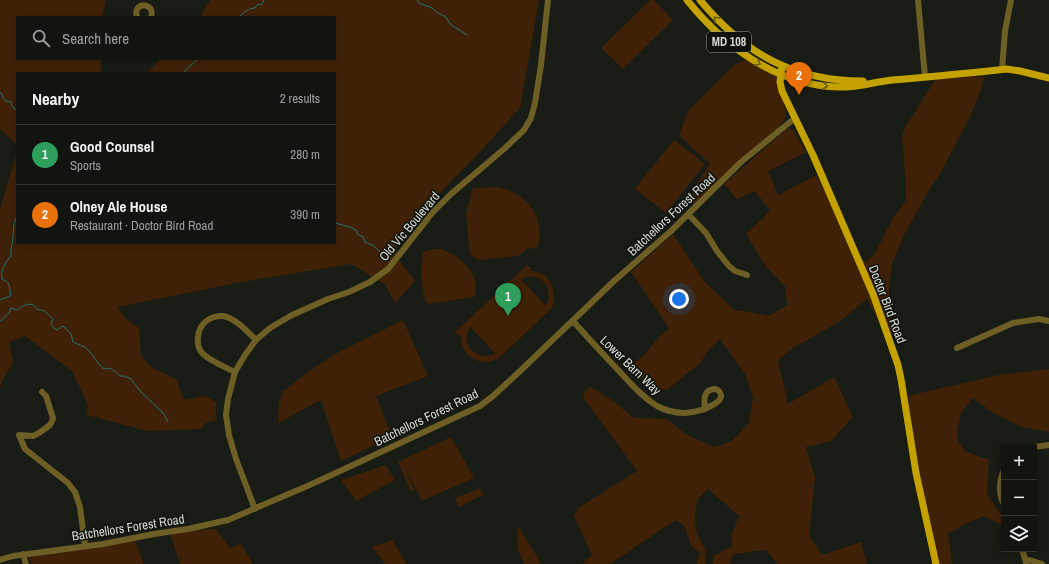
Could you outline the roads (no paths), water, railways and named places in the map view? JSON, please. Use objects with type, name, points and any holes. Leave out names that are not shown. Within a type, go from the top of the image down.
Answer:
[{"type":"main road","name":"MD 108","points":[[687,0],[702,18],[749,58],[792,79],[813,84],[839,87],[854,86],[887,81],[1007,69],[1020,70],[1049,78]]},
{"type":"main road","name":"MD 108","points":[[700,0],[725,28],[770,61],[805,74],[827,79],[849,81],[887,81]]},
{"type":"main road","name":"Doctor Bird Road","points":[[782,66],[780,74],[782,90],[813,156],[873,294],[898,365],[916,473],[936,564]]},
{"type":"street","name":"Old Vic Boulevard","points":[[255,509],[236,459],[227,422],[226,415],[228,399],[235,372],[256,340],[270,328],[292,315],[370,282],[388,269],[433,212],[451,194],[524,130],[531,118],[535,103],[548,0]]},
{"type":"street","points":[[918,0],[925,77]]},
{"type":"street","points":[[1002,70],[1005,31],[1011,0]]},
{"type":"street","points":[[137,16],[137,9],[147,3],[151,10],[151,16]]},
{"type":"street","name":"Batchellors Forest Road","points":[[0,560],[23,554],[103,544],[188,529],[228,520],[480,406],[517,374],[614,281],[671,231],[741,162],[794,118]]},
{"type":"street","points":[[688,214],[706,233],[717,251],[729,266],[735,271],[746,275]]},
{"type":"street","points":[[235,372],[202,354],[197,345],[198,331],[202,324],[212,318],[224,316],[235,322],[256,340]]},
{"type":"street","points":[[957,348],[1013,323],[1039,319],[1049,321]]},
{"type":"street","name":"Lower Barn Way","points":[[573,321],[634,387],[648,400],[658,406],[675,412],[691,413],[705,408]]},
{"type":"street","points":[[42,392],[46,396],[53,418],[50,425],[33,436],[19,435],[25,449],[68,483],[75,492],[80,507],[85,546]]},
{"type":"street","points":[[1037,447],[1049,445]]},
{"type":"street","points":[[1001,480],[1001,496]]},
{"type":"street","points":[[1023,552],[1026,563],[1030,560],[1042,564]]},
{"type":"street","points":[[23,554],[26,564]]},
{"type":"waterway","points":[[240,16],[255,8],[258,4],[261,5],[264,0]]},
{"type":"waterway","points":[[417,0],[419,3],[432,8],[446,17],[450,24],[467,35]]},
{"type":"waterway","points":[[185,72],[197,60]]},
{"type":"waterway","points":[[0,92],[3,98],[6,101],[11,102],[12,106],[16,110]]},
{"type":"waterway","points":[[0,300],[11,295],[9,284],[2,279],[2,273],[4,266],[11,256],[16,219]]},
{"type":"waterway","points":[[336,223],[350,227],[357,231],[357,234],[363,237],[365,242],[374,246],[380,252]]},
{"type":"waterway","points":[[0,321],[9,313],[11,308],[17,310],[28,304],[33,305],[38,310],[45,311],[53,319],[51,324],[54,328],[57,330],[63,326],[71,334],[73,342],[87,349],[99,365],[104,369],[109,368],[120,376],[131,379],[141,392],[163,413],[168,422]]},
{"type":"place","name":"Olney Ale House","points":[[799,95]]},
{"type":"place","name":"Good Counsel","points":[[508,316]]}]
